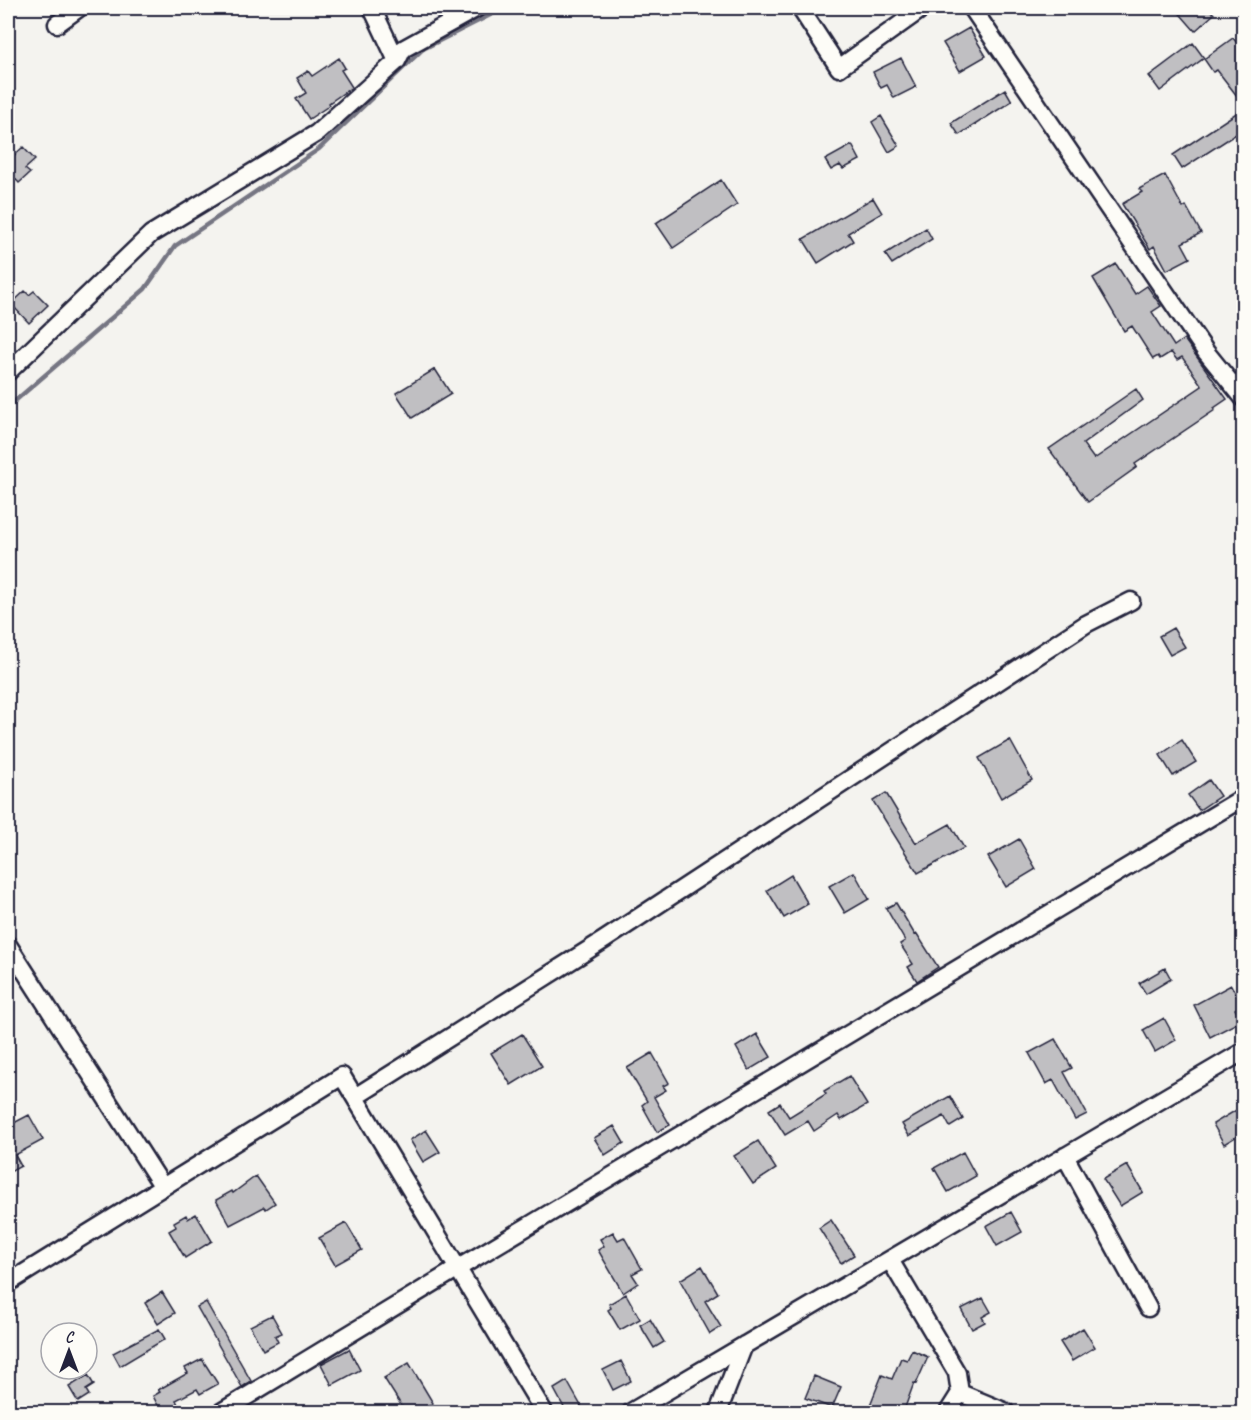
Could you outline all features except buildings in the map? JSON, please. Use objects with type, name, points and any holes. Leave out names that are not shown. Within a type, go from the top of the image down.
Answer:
[{"type":"street","points":[[57,24],[79,8]]},
{"type":"street","points":[[372,8],[397,61]]},
{"type":"street","points":[[8,372],[151,234],[317,133],[397,61],[403,49],[477,8]]},
{"type":"street","points":[[800,8],[839,68],[923,8]]},
{"type":"street","points":[[972,8],[1206,352],[1244,399]]},
{"type":"street","points":[[355,1097],[604,940],[1086,624],[1131,601]]},
{"type":"street","points":[[221,1413],[458,1268],[1244,797]]},
{"type":"street","points":[[8,945],[163,1187]]},
{"type":"street","points":[[631,1413],[1244,1051]]},
{"type":"street","points":[[8,1283],[342,1076],[544,1413]]},
{"type":"street","points":[[1065,1156],[1148,1308]]},
{"type":"street","points":[[890,1260],[957,1373],[960,1393],[948,1413]]},
{"type":"street","points":[[718,1413],[744,1345]]},
{"type":"street","points":[[960,1393],[1006,1413]]},
{"type":"waterway","points":[[8,407],[145,289],[175,246],[319,149],[423,49],[504,8]]}]
